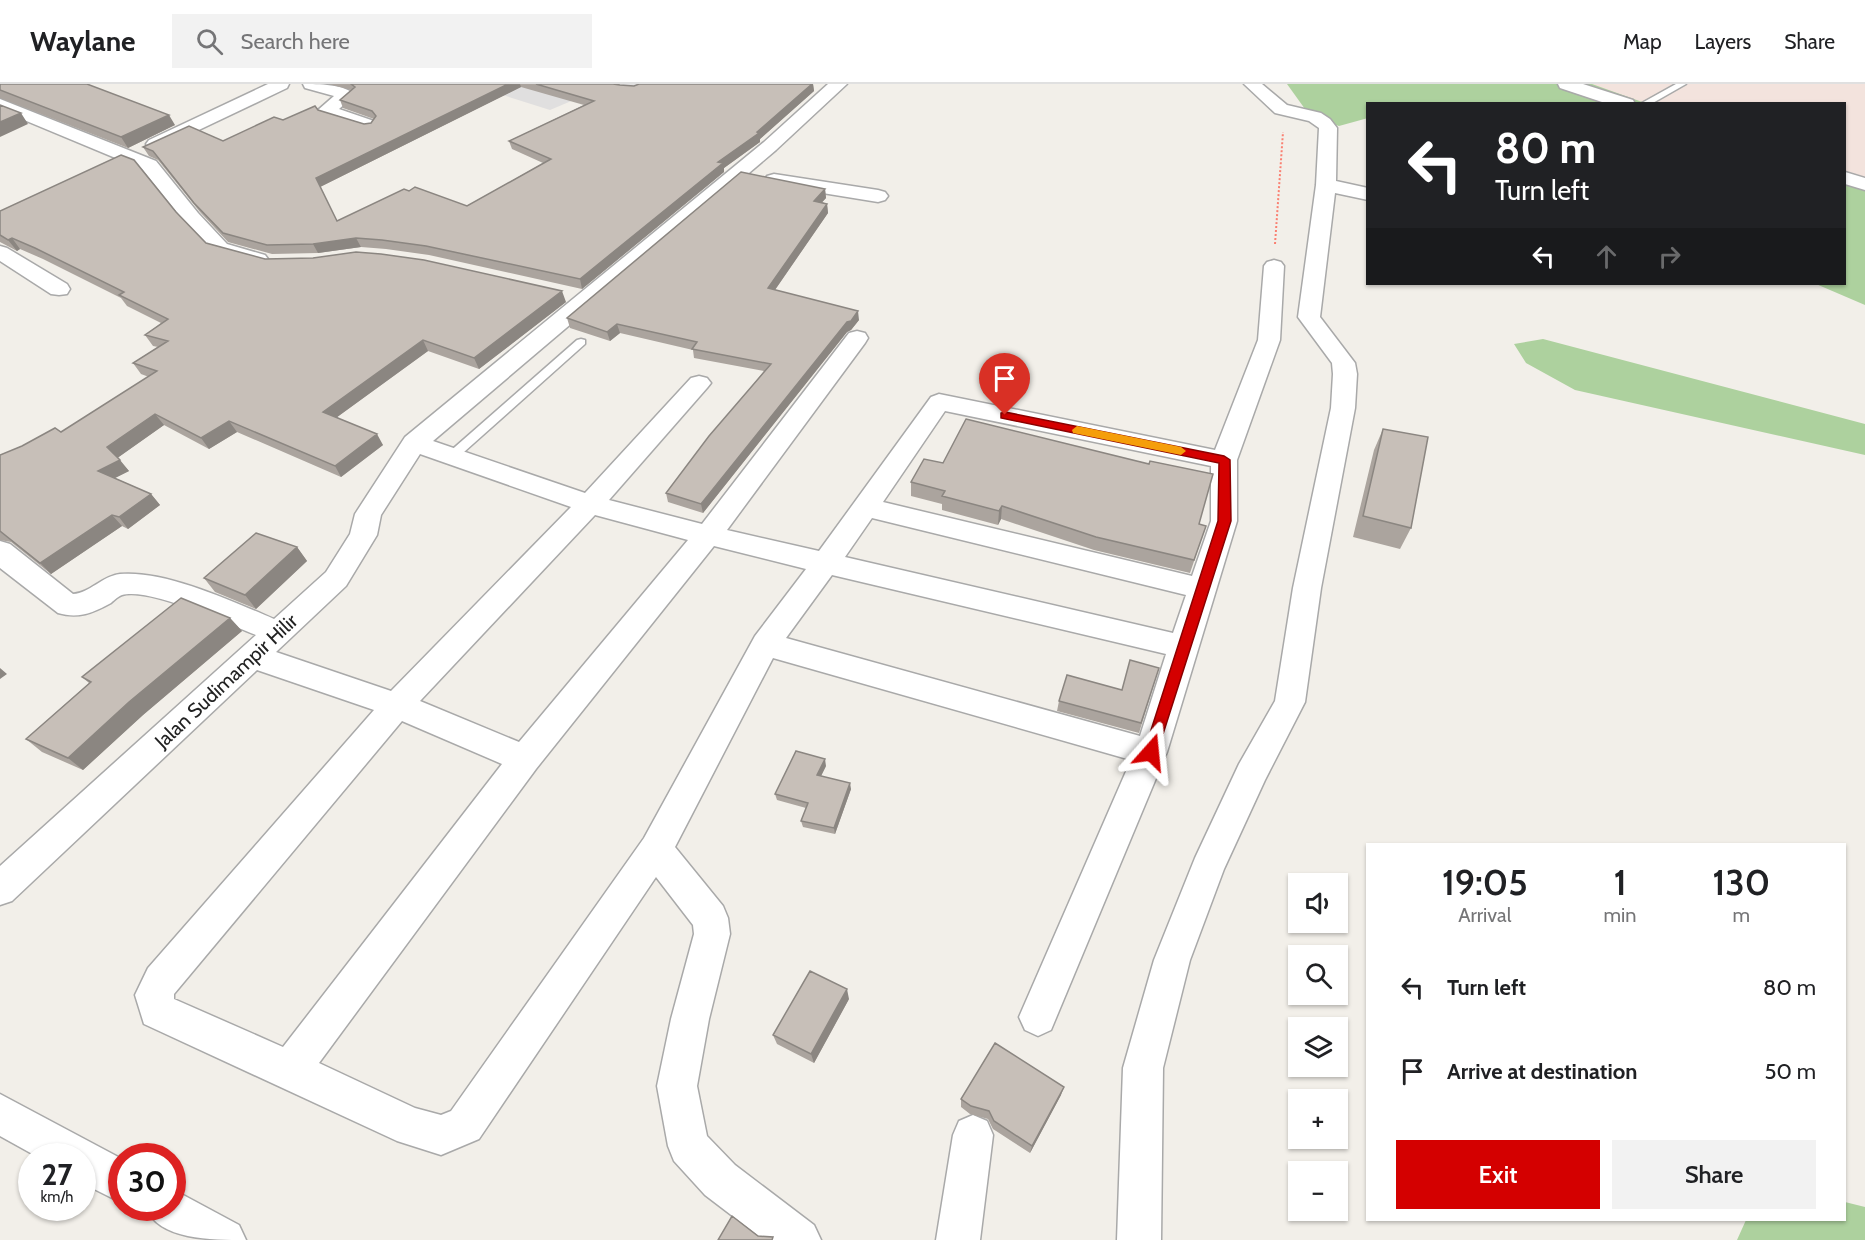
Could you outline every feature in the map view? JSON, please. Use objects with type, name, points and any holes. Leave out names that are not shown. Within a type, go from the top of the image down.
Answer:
[{"type":"street","points":[[107,166],[281,84]]},
{"type":"street","points":[[311,84],[347,95],[329,107],[327,110],[329,112],[368,125]]},
{"type":"street","name":"Jalan Sudimampir Hilir","points":[[0,890],[336,579],[363,535],[368,514],[414,443],[575,296],[738,172],[839,84]]},
{"type":"street","points":[[1139,1240],[1143,1068],[1172,960],[1207,870],[1251,774],[1290,702],[1307,588],[1343,408],[1343,363],[1309,317],[1326,185],[1328,128],[1324,120],[1312,115],[1285,111],[1266,98],[1252,84]]},
{"type":"street","points":[[1566,84],[1621,102]]},
{"type":"street","points":[[0,104],[149,165],[191,217],[220,248],[271,262],[282,262]]},
{"type":"street","points":[[738,172],[801,185],[878,196]]},
{"type":"street","points":[[1846,178],[1865,184]]},
{"type":"street","points":[[1326,185],[1366,194]]},
{"type":"street","points":[[0,252],[59,289]]},
{"type":"street","points":[[1038,1017],[1151,752],[1224,521],[1224,460],[1269,340],[1274,266]]},
{"type":"street","points":[[290,1070],[525,759],[709,534],[856,338]]},
{"type":"street","points":[[699,382],[590,504],[397,705],[161,981],[154,995],[157,1011],[411,1127],[441,1135],[465,1125],[656,849],[765,644],[826,563],[939,402],[1224,460]]},
{"type":"street","points":[[414,443],[590,504],[826,563],[1183,647]]},
{"type":"street","points":[[864,507],[1202,589]]},
{"type":"street","points":[[0,551],[68,605],[86,604],[117,585],[136,584],[201,599],[279,633]]},
{"type":"street","points":[[765,644],[1151,752]]},
{"type":"street","points":[[254,657],[397,705],[525,759]]},
{"type":"street","points":[[656,849],[710,918],[712,934],[690,1019],[676,1086],[689,1146],[720,1180],[799,1240]]},
{"type":"street","points":[[0,1114],[52,1143]]},
{"type":"street","points":[[958,1240],[973,1135]]},
{"type":"street","points":[[186,1219],[224,1240]]},
{"type":"lane","points":[[1648,102],[1682,84]]},
{"type":"lane","points":[[451,457],[581,342]]},
{"type":"path","points":[[1274,266],[1285,111]]},
{"type":"shaded area","points":[[468,84],[652,84],[595,91],[550,110]]},
{"type":"shaded area","points":[[1444,84],[1865,84],[1865,237],[1846,230],[1846,102],[1494,102]]},
{"type":"green space","points":[[1287,84],[1592,84],[1642,102],[1366,102],[1366,119],[1339,126],[1310,116]]},
{"type":"green space","points":[[1846,178],[1865,186],[1865,305],[1818,285],[1846,285]]},
{"type":"green space","points":[[1543,339],[1865,424],[1865,455],[1575,390],[1526,363],[1514,344]]},
{"type":"green space","points":[[1846,1202],[1865,1207],[1865,1240],[1737,1240],[1746,1221],[1846,1221]]},
{"type":"building","points":[[0,84],[87,84],[169,115],[121,137],[0,90]]},
{"type":"building","points":[[351,84],[508,84],[316,178],[337,221],[404,189],[409,191],[415,187],[467,206],[551,159],[509,141],[594,101],[536,84],[634,86],[639,84],[812,84],[757,132],[759,133],[718,162],[723,163],[580,279],[426,246],[382,240],[356,238],[313,244],[267,245],[223,233],[194,203],[153,151],[143,147],[189,126],[223,141],[274,117],[283,120],[315,106],[318,110],[364,124],[371,123],[376,116],[372,111],[340,100],[355,87]]},
{"type":"building","points":[[0,105],[21,113],[0,122]]},
{"type":"building","points":[[121,155],[134,160],[176,212],[206,243],[265,259],[313,258],[356,252],[381,254],[424,260],[562,291],[474,358],[423,340],[323,412],[377,434],[335,466],[229,421],[201,438],[155,414],[107,447],[120,460],[98,471],[151,494],[119,517],[112,515],[40,563],[0,531],[0,455],[55,428],[61,432],[157,371],[133,363],[168,341],[145,335],[168,319],[119,295],[124,292],[35,248],[12,238],[8,240],[0,235],[0,211]]},
{"type":"building","points":[[741,172],[825,189],[814,201],[827,204],[768,288],[858,311],[701,504],[666,493],[709,436],[771,364],[692,349],[697,342],[617,324],[607,332],[567,318]]},
{"type":"building","points":[[966,419],[1149,464],[1150,461],[1213,474],[1199,524],[1206,526],[1194,560],[1096,537],[1002,506],[999,511],[942,496],[945,491],[911,482],[924,459],[943,463]]},
{"type":"building","points":[[1383,429],[1428,437],[1411,528],[1363,516]]},
{"type":"building","points":[[256,533],[297,547],[245,595],[204,578]]},
{"type":"building","points":[[181,598],[230,618],[129,702],[68,758],[26,739],[91,682],[82,677]]},
{"type":"building","points":[[1130,660],[1159,668],[1141,723],[1059,701],[1067,675],[1122,690]]},
{"type":"building","points":[[796,751],[825,759],[817,775],[850,783],[834,828],[801,821],[808,803],[775,794]]},
{"type":"building","points":[[810,971],[847,989],[811,1054],[773,1035]]},
{"type":"building","points":[[995,1043],[1064,1087],[1032,1146],[994,1121],[989,1111],[971,1106],[961,1099]]},
{"type":"building","points":[[732,1216],[758,1236],[773,1237],[772,1240],[718,1240]]},
{"type":"slow traffic","points":[[1077,430],[1181,451]]},
{"type":"route","points":[[1005,415],[1224,460],[1224,521],[1151,752]]}]
